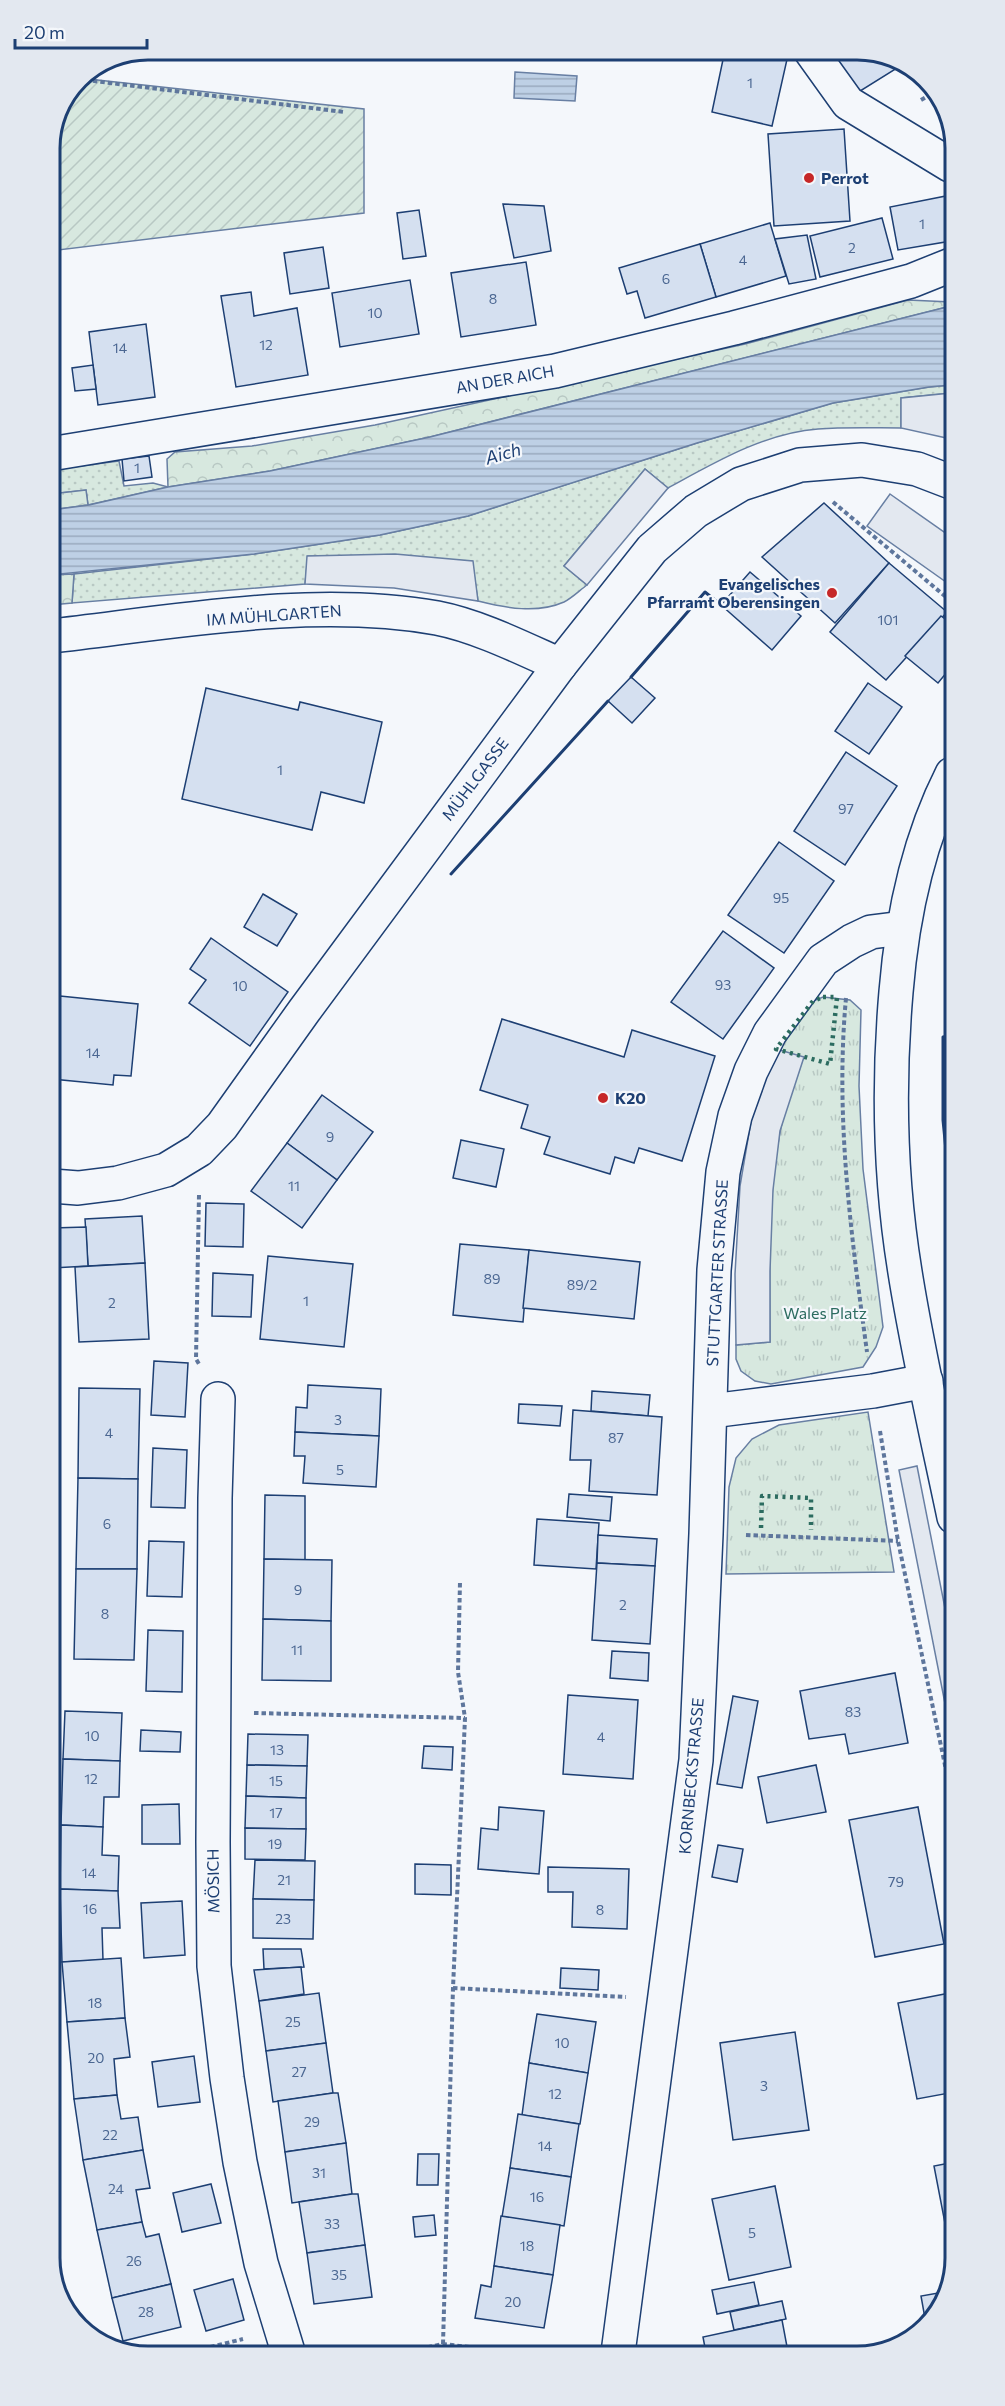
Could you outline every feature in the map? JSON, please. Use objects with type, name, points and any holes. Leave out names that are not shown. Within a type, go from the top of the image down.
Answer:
[{"type":"street","points":[[817,60],[848,103],[945,162]]},
{"type":"street","name":"AN DER AICH","points":[[60,452],[555,371],[734,328],[900,284],[945,267]]},
{"type":"street","name":"MÜHLGASSE","points":[[60,1187],[78,1188],[118,1184],[166,1170],[199,1149],[222,1126],[304,1011],[560,665],[652,549],[696,511],[741,484],[800,465],[862,460],[917,469],[945,480]]},
{"type":"street","name":"IM MÜHLGARTEN","points":[[60,635],[275,611],[355,609],[438,619],[507,641],[560,665]]},
{"type":"street","points":[[945,792],[921,853],[903,928],[890,1057],[892,1160],[904,1271],[945,1473]]},
{"type":"street","name":"STUTTGARTER STRASSE","points":[[711,1412],[714,1270],[723,1172],[735,1116],[751,1071],[770,1033],[823,960],[871,932],[903,928]]},
{"type":"street","points":[[711,1412],[873,1391],[926,1381]]},
{"type":"street","name":"MÖSICH","points":[[218,1399],[215,1498],[214,1966],[225,2067],[240,2162],[261,2264],[286,2346]]},
{"type":"street","name":"KORNBECKSTRASSE","points":[[619,2346],[696,1760],[711,1412]]},
{"type":"path","points":[[92,81],[344,112]]},
{"type":"path","points":[[800,465],[828,498],[945,597]]},
{"type":"path","points":[[199,1231],[196,1359],[218,1399]]},
{"type":"path","points":[[706,1534],[898,1541]]},
{"type":"path","points":[[442,2344],[453,1988],[465,1718],[458,1672],[460,1582]]},
{"type":"path","points":[[214,1712],[465,1718]]},
{"type":"path","points":[[453,1988],[666,1999]]},
{"type":"path","points":[[433,2346],[442,2344],[459,2346]]},
{"type":"green space","points":[[94,80],[364,109],[364,213],[60,250],[60,143],[63,126],[69,109],[78,95]]},
{"type":"green space","points":[[908,300],[945,302],[945,308],[430,437],[270,471],[168,487],[167,459],[175,452],[252,446],[375,425],[745,344]]},
{"type":"green space","points":[[945,386],[945,394],[901,398],[901,428],[818,429],[778,436],[740,451],[668,488],[645,469],[564,566],[587,585],[567,600],[554,606],[521,609],[478,601],[472,561],[308,556],[305,584],[72,603],[74,574],[254,554],[380,535],[468,516],[697,443],[833,403]]},
{"type":"green space","points":[[119,461],[124,486],[153,483],[168,487],[88,505],[86,490],[60,493],[60,469]]},
{"type":"green space","points":[[86,490],[88,505],[60,509],[60,493]]},
{"type":"green space","points":[[74,574],[72,603],[60,604],[60,575]]},
{"type":"green space","name":"Wales Platz","points":[[823,997],[850,1000],[861,1010],[859,1086],[863,1169],[883,1327],[876,1347],[863,1367],[771,1384],[755,1381],[741,1371],[736,1359],[736,1345],[770,1342],[770,1237],[776,1158],[782,1123],[803,1058],[776,1049],[813,1001]]},
{"type":"green space","points":[[943,1037],[945,1037],[945,1140],[943,1120]]},
{"type":"green space","points":[[868,1412],[894,1572],[726,1574],[729,1487],[736,1458],[752,1439],[779,1425]]},
{"type":"shaded area","points":[[945,394],[945,438],[901,428],[901,398]]},
{"type":"shaded area","points":[[645,469],[668,488],[587,585],[564,566]]},
{"type":"shaded area","points":[[890,494],[945,533],[945,581],[867,526]]},
{"type":"shaded area","points":[[395,554],[473,561],[478,601],[394,588],[305,584],[307,556]]},
{"type":"shaded area","points":[[776,1049],[804,1057],[780,1131],[773,1190],[770,1342],[736,1345],[735,1274],[740,1186],[751,1121]]},
{"type":"shaded area","points":[[917,1466],[945,1608],[945,1703],[899,1470]]},
{"type":"water","points":[[515,72],[577,76],[575,101],[514,98]]},
{"type":"water","name":"Aich","points":[[945,308],[945,386],[833,403],[697,443],[468,516],[380,535],[254,554],[60,574],[60,509],[89,505],[168,487],[270,471],[430,437]]},
{"type":"building","points":[[723,60],[787,60],[772,126],[712,112]]},
{"type":"building","points":[[832,60],[862,60],[895,69],[857,93]]},
{"type":"building","name":"Perrot","points":[[844,129],[850,221],[774,226],[768,134]]},
{"type":"building","points":[[945,196],[945,242],[898,250],[890,207]]},
{"type":"building","points":[[503,204],[544,206],[551,251],[514,258]]},
{"type":"building","points":[[419,210],[426,256],[403,259],[397,213]]},
{"type":"building","points":[[882,218],[893,259],[820,277],[810,236]]},
{"type":"building","points":[[770,223],[786,276],[716,297],[700,244]]},
{"type":"building","points":[[807,235],[816,279],[789,284],[775,239]]},
{"type":"building","points":[[700,244],[716,297],[645,318],[637,291],[627,294],[619,268]]},
{"type":"building","points":[[323,247],[329,288],[290,294],[284,253]]},
{"type":"building","points":[[526,262],[536,325],[461,337],[451,273]]},
{"type":"building","points":[[410,280],[419,334],[340,347],[332,293]]},
{"type":"building","points":[[251,292],[254,316],[297,308],[308,375],[236,387],[221,296]]},
{"type":"building","points":[[146,324],[155,397],[98,405],[89,332]]},
{"type":"building","points":[[93,365],[96,389],[75,391],[72,368]]},
{"type":"building","points":[[149,456],[152,477],[124,481],[122,459]]},
{"type":"building","name":"Evangelisches Pfarramt Oberensingen","points":[[824,503],[889,563],[835,623],[762,557]]},
{"type":"building","points":[[889,563],[945,610],[945,614],[886,680],[830,632]]},
{"type":"building","points":[[750,572],[801,616],[772,650],[721,605]]},
{"type":"building","points":[[941,616],[945,619],[945,674],[938,683],[905,656]]},
{"type":"building","points":[[631,677],[655,698],[632,723],[608,701]]},
{"type":"building","points":[[868,683],[902,707],[869,754],[835,731]]},
{"type":"building","points":[[206,688],[298,710],[300,702],[382,722],[364,803],[321,792],[312,830],[182,799]]},
{"type":"building","points":[[846,752],[897,786],[845,865],[794,831]]},
{"type":"building","points":[[779,842],[834,881],[784,953],[728,915]]},
{"type":"building","points":[[263,894],[297,914],[277,946],[244,927]]},
{"type":"building","points":[[723,931],[774,968],[723,1039],[671,1002]]},
{"type":"building","points":[[211,938],[288,992],[250,1046],[189,1003],[206,980],[190,969]]},
{"type":"building","points":[[60,996],[138,1004],[131,1076],[114,1075],[113,1085],[60,1080]]},
{"type":"building","name":"K20","points":[[502,1019],[624,1057],[632,1030],[715,1056],[682,1161],[639,1148],[634,1163],[615,1157],[610,1174],[544,1154],[550,1137],[521,1128],[528,1105],[480,1090]]},
{"type":"building","points":[[322,1095],[373,1132],[337,1180],[287,1143]]},
{"type":"building","points":[[461,1140],[504,1149],[496,1187],[453,1178]]},
{"type":"building","points":[[287,1143],[337,1180],[302,1228],[251,1191]]},
{"type":"building","points":[[206,1203],[244,1204],[243,1247],[205,1246]]},
{"type":"building","points":[[142,1216],[145,1263],[88,1266],[85,1219]]},
{"type":"building","points":[[86,1227],[88,1266],[60,1268],[60,1228]]},
{"type":"building","points":[[460,1244],[529,1250],[523,1322],[453,1315]]},
{"type":"building","points":[[529,1250],[640,1262],[634,1319],[523,1308]]},
{"type":"building","points":[[268,1256],[353,1264],[344,1347],[260,1339]]},
{"type":"building","points":[[145,1263],[149,1339],[79,1342],[75,1267]]},
{"type":"building","points":[[213,1273],[253,1275],[251,1317],[212,1316]]},
{"type":"building","points":[[154,1361],[188,1363],[185,1417],[151,1415]]},
{"type":"building","points":[[308,1385],[381,1389],[379,1436],[295,1432],[296,1407],[307,1408]]},
{"type":"building","points":[[79,1388],[140,1389],[138,1479],[78,1478]]},
{"type":"building","points":[[592,1391],[650,1395],[648,1416],[591,1411]]},
{"type":"building","points":[[519,1404],[562,1406],[560,1426],[518,1423]]},
{"type":"building","points":[[573,1410],[662,1417],[657,1495],[589,1491],[591,1460],[570,1460]]},
{"type":"building","points":[[295,1432],[379,1436],[376,1487],[303,1483],[305,1456],[294,1456]]},
{"type":"building","points":[[153,1448],[187,1450],[185,1508],[151,1507]]},
{"type":"building","points":[[78,1478],[138,1479],[137,1569],[76,1569]]},
{"type":"building","points":[[569,1494],[612,1497],[610,1521],[567,1517]]},
{"type":"building","points":[[265,1495],[305,1496],[305,1560],[264,1559]]},
{"type":"building","points":[[537,1519],[599,1523],[596,1569],[534,1565]]},
{"type":"building","points":[[598,1535],[657,1539],[655,1566],[597,1563]]},
{"type":"building","points":[[149,1541],[184,1542],[182,1597],[147,1596]]},
{"type":"building","points":[[264,1559],[332,1560],[331,1621],[263,1619]]},
{"type":"building","points":[[597,1563],[655,1566],[650,1644],[592,1640]]},
{"type":"building","points":[[76,1569],[137,1569],[134,1660],[74,1659]]},
{"type":"building","points":[[263,1619],[331,1621],[331,1681],[262,1680]]},
{"type":"building","points":[[148,1630],[183,1631],[182,1692],[146,1691]]},
{"type":"building","points":[[612,1651],[649,1653],[648,1681],[610,1678]]},
{"type":"building","points":[[895,1673],[908,1743],[849,1754],[845,1734],[809,1739],[800,1691]]},
{"type":"building","points":[[568,1695],[638,1700],[633,1779],[563,1774]]},
{"type":"building","points":[[733,1696],[758,1701],[742,1788],[717,1784]]},
{"type":"building","points":[[65,1711],[122,1713],[120,1761],[63,1759]]},
{"type":"building","points":[[141,1730],[181,1732],[180,1752],[140,1751]]},
{"type":"building","points":[[248,1734],[308,1735],[307,1766],[247,1765]]},
{"type":"building","points":[[424,1746],[453,1747],[452,1770],[422,1768]]},
{"type":"building","points":[[63,1759],[120,1761],[119,1797],[104,1797],[103,1827],[61,1825]]},
{"type":"building","points":[[247,1765],[307,1766],[306,1798],[246,1796]]},
{"type":"building","points":[[816,1765],[826,1812],[767,1823],[758,1777]]},
{"type":"building","points":[[246,1796],[306,1798],[306,1829],[245,1828]]},
{"type":"building","points":[[179,1804],[180,1844],[142,1844],[142,1805]]},
{"type":"building","points":[[499,1807],[544,1811],[539,1874],[478,1869],[481,1828],[498,1830]]},
{"type":"building","points":[[918,1807],[944,1944],[875,1957],[849,1820]]},
{"type":"building","points":[[61,1825],[103,1827],[102,1855],[119,1856],[118,1891],[60,1889]]},
{"type":"building","points":[[245,1828],[306,1829],[305,1860],[245,1859]]},
{"type":"building","points":[[718,1845],[743,1849],[737,1882],[712,1877]]},
{"type":"building","points":[[255,1860],[315,1861],[314,1900],[253,1899]]},
{"type":"building","points":[[415,1864],[451,1865],[451,1895],[415,1894]]},
{"type":"building","points":[[548,1867],[629,1869],[627,1929],[572,1927],[573,1892],[548,1892]]},
{"type":"building","points":[[60,1889],[118,1891],[120,1928],[102,1928],[103,1960],[62,1962]]},
{"type":"building","points":[[253,1899],[314,1900],[313,1939],[253,1938]]},
{"type":"building","points":[[182,1901],[185,1955],[144,1958],[141,1903]]},
{"type":"building","points":[[263,1949],[301,1949],[304,1967],[264,1969]]},
{"type":"building","points":[[121,1958],[125,2018],[67,2022],[62,1962]]},
{"type":"building","points":[[301,1967],[304,1994],[259,2001],[254,1970]]},
{"type":"building","points":[[561,1968],[599,1970],[598,1990],[560,1988]]},
{"type":"building","points":[[319,1993],[326,2043],[266,2051],[259,2001]]},
{"type":"building","points":[[945,1994],[945,2094],[917,2099],[898,2003]]},
{"type":"building","points":[[537,2014],[596,2022],[588,2073],[529,2063]]},
{"type":"building","points":[[125,2018],[130,2057],[114,2059],[117,2095],[74,2099],[67,2022]]},
{"type":"building","points":[[795,2032],[809,2130],[733,2140],[720,2043]]},
{"type":"building","points":[[326,2043],[333,2093],[273,2102],[266,2051]]},
{"type":"building","points":[[194,2056],[200,2102],[158,2107],[152,2062]]},
{"type":"building","points":[[529,2063],[588,2073],[580,2124],[522,2115]]},
{"type":"building","points":[[338,2093],[346,2143],[285,2152],[278,2101]]},
{"type":"building","points":[[117,2095],[121,2119],[138,2117],[143,2150],[83,2160],[74,2099]]},
{"type":"building","points":[[518,2114],[579,2124],[571,2177],[510,2168]]},
{"type":"building","points":[[346,2143],[352,2194],[292,2203],[285,2152]]},
{"type":"building","points":[[143,2150],[150,2188],[136,2190],[142,2222],[97,2230],[83,2160]]},
{"type":"building","points":[[418,2154],[439,2154],[438,2185],[417,2185]]},
{"type":"building","points":[[945,2164],[945,2223],[934,2166]]},
{"type":"building","points":[[510,2168],[571,2177],[564,2226],[502,2217]]},
{"type":"building","points":[[211,2184],[221,2223],[182,2232],[173,2193]]},
{"type":"building","points":[[775,2186],[791,2267],[729,2280],[712,2199]]},
{"type":"building","points":[[358,2194],[365,2245],[307,2253],[299,2202]]},
{"type":"building","points":[[434,2215],[436,2235],[415,2237],[413,2217]]},
{"type":"building","points":[[501,2216],[560,2225],[553,2275],[494,2266]]},
{"type":"building","points":[[142,2222],[146,2237],[159,2234],[171,2284],[112,2298],[97,2230]]},
{"type":"building","points":[[365,2245],[372,2297],[314,2304],[307,2253]]},
{"type":"building","points":[[494,2266],[553,2275],[544,2328],[475,2318],[481,2285],[491,2287]]},
{"type":"building","points":[[233,2279],[244,2320],[206,2331],[194,2290]]},
{"type":"building","points":[[754,2282],[759,2305],[717,2314],[712,2290]]},
{"type":"building","points":[[171,2284],[181,2327],[123,2341],[112,2298]]},
{"type":"building","points":[[937,2293],[924,2314],[921,2296]]},
{"type":"building","points":[[782,2301],[786,2319],[734,2330],[730,2312]]},
{"type":"building","points":[[782,2320],[787,2346],[705,2346],[703,2337]]},
{"type":"hedge","points":[[823,997],[837,997],[830,1064],[776,1049],[813,1001],[823,997]]},
{"type":"hedge","points":[[761,1528],[762,1496],[811,1498],[811,1530]]},
{"type":"wall","points":[[631,677],[705,592],[721,605]]},
{"type":"wall","points":[[451,874],[608,701]]},
{"type":"wall","points":[[945,1037],[943,1037],[945,1140]]},
{"type":"place","name":"Perrot","points":[[809,178]]},
{"type":"place","name":"Evangelisches Pfarramt Oberensingen","points":[[832,593]]},
{"type":"place","name":"K20","points":[[603,1098]]}]
